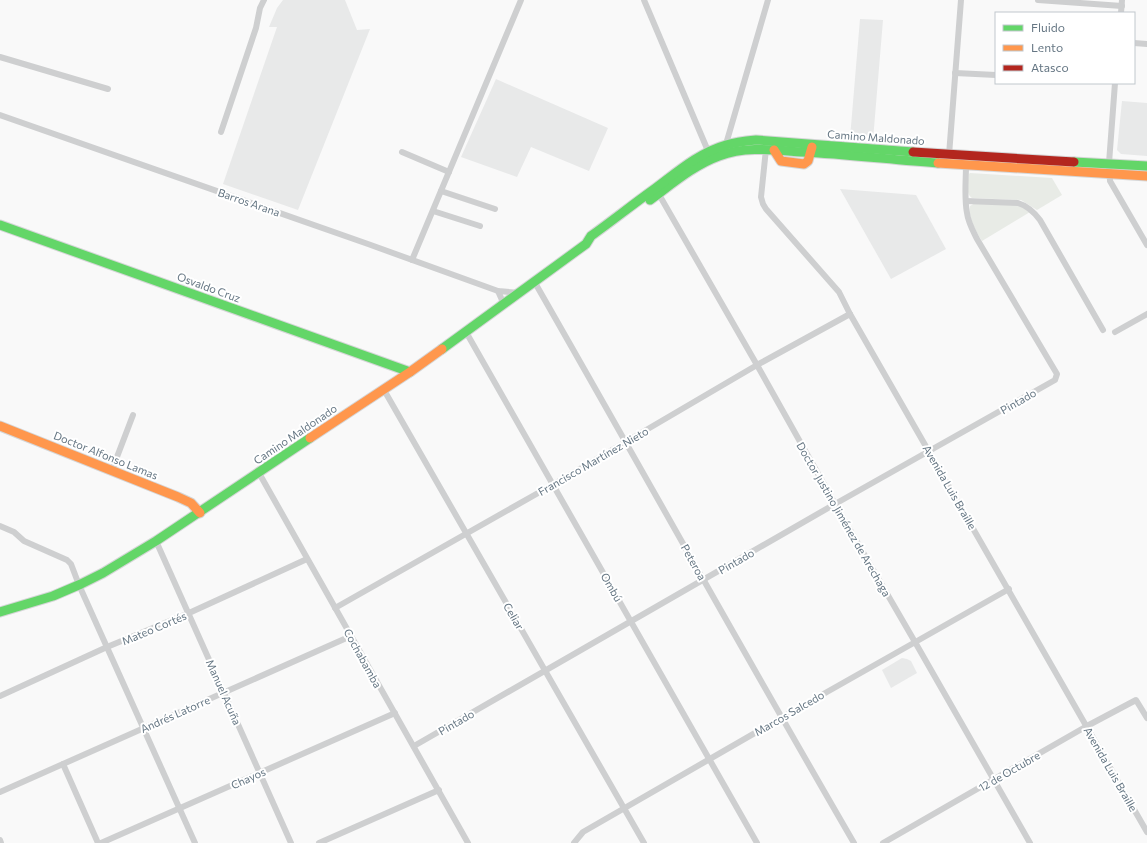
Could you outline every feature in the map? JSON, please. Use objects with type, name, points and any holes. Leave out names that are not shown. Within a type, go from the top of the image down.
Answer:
[{"type":"main road","name":"Camino Maldonado","points":[[657,191],[688,164],[708,152],[726,144],[742,140],[756,140],[966,166],[1147,176]]},
{"type":"main road","name":"Camino Maldonado","points":[[812,148],[1147,166]]},
{"type":"main road","points":[[770,150],[781,161],[804,164],[806,163],[812,148]]},
{"type":"main road","name":"Camino Maldonado","points":[[0,612],[48,598],[79,585],[120,564],[200,513],[410,372],[586,244],[591,236],[657,191],[702,164],[722,155],[743,150],[770,150]]},
{"type":"main road","name":"Osvaldo Cruz","points":[[0,225],[410,372]]},
{"type":"main road","name":"Doctor Alfonso Lamas","points":[[0,426],[178,497],[191,503],[200,513]]},
{"type":"street","points":[[221,132],[256,28],[260,8],[264,0]]},
{"type":"street","points":[[412,260],[521,0]]},
{"type":"street","points":[[644,0],[708,152]]},
{"type":"street","points":[[726,144],[768,0]]},
{"type":"street","points":[[949,155],[962,0]]},
{"type":"street","points":[[1038,0],[1122,3]]},
{"type":"street","points":[[1135,43],[1147,44]]},
{"type":"street","points":[[0,57],[108,90]]},
{"type":"street","points":[[955,73],[995,75]]},
{"type":"street","points":[[1115,84],[1109,163],[1110,181],[1147,246]]},
{"type":"street","name":"Barros Arana","points":[[0,115],[498,291],[520,293]]},
{"type":"street","name":"Avenida Luis Braille","points":[[770,150],[761,197],[763,204],[839,292],[850,314],[930,451],[1147,832]]},
{"type":"street","points":[[402,152],[449,172]]},
{"type":"street","points":[[966,166],[966,201],[1018,203],[1025,205],[1034,213],[1103,330]]},
{"type":"street","points":[[441,191],[495,209]]},
{"type":"street","name":"Doctor Justino Jiménez de Arechaga","points":[[657,191],[1030,843]]},
{"type":"street","name":"Pintado","points":[[414,746],[835,504],[1055,380],[1058,374],[977,239],[969,220],[966,201]]},
{"type":"street","points":[[433,211],[480,226]]},
{"type":"street","name":"Peteroa","points":[[534,281],[704,579],[781,718],[854,843]]},
{"type":"street","points":[[498,291],[502,300],[501,307]]},
{"type":"street","name":"Francisco Martínez Nieto","points":[[335,608],[554,484],[757,365],[850,314]]},
{"type":"street","points":[[1115,332],[1147,314]]},
{"type":"street","name":"Ombú","points":[[466,332],[554,484],[757,843]]},
{"type":"street","name":"Celiar","points":[[384,390],[644,843]]},
{"type":"street","points":[[112,470],[133,415]]},
{"type":"street","name":"Cochabamba","points":[[259,473],[468,843]]},
{"type":"street","points":[[0,526],[14,532],[24,541],[67,560],[71,564],[79,585],[195,843]]},
{"type":"street","name":"Manuel Acuña","points":[[156,541],[291,843]]},
{"type":"street","name":"Mateo Cortés","points":[[0,696],[107,647],[189,613],[307,559]]},
{"type":"street","name":"Marcos Salcedo","points":[[574,843],[583,832],[781,718],[1009,590]]},
{"type":"street","name":"Andrés Latorre","points":[[0,792],[351,636]]},
{"type":"street","name":"12 de Octubre","points":[[883,843],[1087,726],[1136,700],[1147,718]]},
{"type":"street","name":"Chayos","points":[[101,843],[395,713]]},
{"type":"street","points":[[62,764],[98,843]]},
{"type":"street","points":[[319,843],[438,790]]},
{"type":"shaded area","points":[[283,0],[345,0],[357,30],[370,29],[298,210],[223,184],[277,27],[269,27],[277,8]]},
{"type":"shaded area","points":[[860,19],[883,20],[873,140],[850,138]]},
{"type":"shaded area","points":[[496,79],[608,128],[589,171],[531,147],[517,177],[461,157]]},
{"type":"shaded area","points":[[1122,101],[1147,103],[1147,156],[1121,154],[1117,150]]},
{"type":"shaded area","points":[[970,173],[1052,178],[1062,195],[1037,210],[1021,200],[972,198],[968,193],[968,180]]},
{"type":"shaded area","points":[[840,189],[916,195],[946,249],[891,279]]},
{"type":"shaded area","points":[[975,203],[1019,205],[1030,212],[982,241],[970,215],[970,206]]},
{"type":"shaded area","points":[[902,658],[911,661],[917,673],[891,688],[882,670]]},
{"type":"traffic: fast","points":[[442,349],[586,244],[591,236],[679,170],[706,153],[726,145],[756,140],[913,152]]},
{"type":"traffic: fast","points":[[650,200],[683,175],[701,164],[719,156],[739,151],[780,150],[938,163]]},
{"type":"traffic: fast","points":[[1074,162],[1147,166]]},
{"type":"traffic: fast","points":[[0,225],[410,372]]},
{"type":"traffic: fast","points":[[0,612],[53,596],[103,573],[156,541],[310,438]]},
{"type":"traffic: slow","points":[[774,150],[781,161],[804,164],[808,161],[812,147]]},
{"type":"traffic: slow","points":[[938,163],[1147,176]]},
{"type":"traffic: slow","points":[[310,438],[442,349]]},
{"type":"traffic: slow","points":[[0,426],[178,497],[191,503],[200,513]]},
{"type":"traffic: jam","points":[[913,152],[1074,162]]}]
